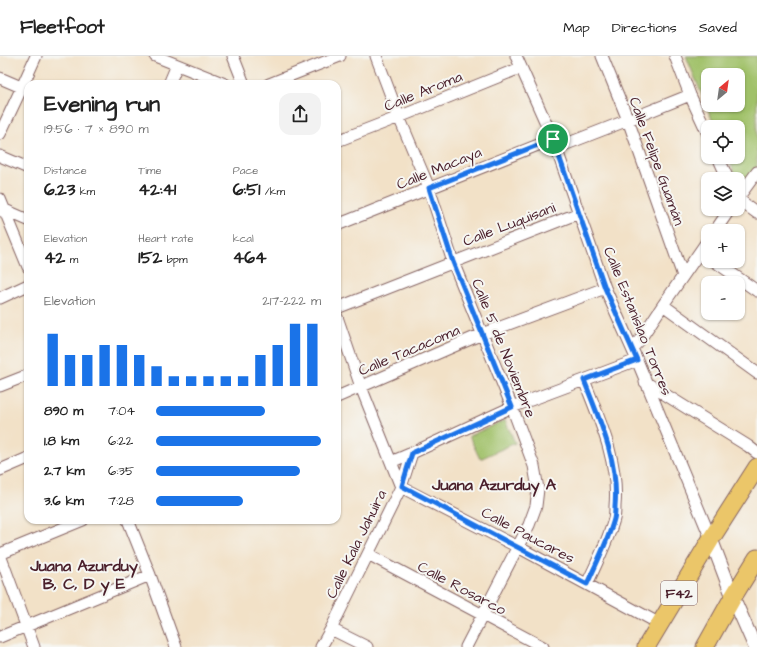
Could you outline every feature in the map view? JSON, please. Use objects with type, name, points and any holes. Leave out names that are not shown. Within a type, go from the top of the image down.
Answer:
[{"type":"main road","name":"F42","points":[[646,647],[711,539],[757,468]]},
{"type":"main road","points":[[705,647],[757,558]]},
{"type":"street","points":[[28,80],[36,56]]},
{"type":"street","points":[[155,56],[214,80]]},
{"type":"street","points":[[233,56],[242,80]]},
{"type":"street","points":[[279,80],[340,56]]},
{"type":"street","name":"Calle 5 de Noviembre","points":[[376,56],[399,117],[429,188],[453,262],[512,407],[534,466],[538,489],[536,506],[529,525],[466,647]]},
{"type":"street","name":"Calle Estanislao Torres","points":[[516,56],[520,68],[555,144],[605,288],[632,348],[711,539],[733,598],[755,647]]},
{"type":"street","name":"Calle Felipe Guamán","points":[[602,56],[628,120],[683,276]]},
{"type":"street","points":[[675,56],[702,120]]},
{"type":"street","points":[[171,80],[177,66]]},
{"type":"street","name":"Calle Aroma","points":[[341,139],[520,68]]},
{"type":"street","points":[[0,78],[24,88]]},
{"type":"street","points":[[0,134],[24,90]]},
{"type":"street","name":"Calle Macaya","points":[[341,223],[429,188],[628,120],[690,95]]},
{"type":"street","points":[[0,156],[24,166]]},
{"type":"street","points":[[745,189],[757,172]]},
{"type":"street","points":[[0,199],[3,211],[24,258]]},
{"type":"street","points":[[745,204],[757,213]]},
{"type":"street","points":[[3,211],[24,219]]},
{"type":"street","name":"Calle Luquisani","points":[[341,306],[579,213]]},
{"type":"street","points":[[632,348],[639,341],[683,276],[701,257]]},
{"type":"street","points":[[724,268],[757,290]]},
{"type":"street","points":[[0,298],[24,287]]},
{"type":"street","name":"Calle Tacacoma","points":[[341,394],[482,334],[605,288]]},
{"type":"street","points":[[663,305],[757,373]]},
{"type":"street","points":[[341,329],[361,387],[402,486]]},
{"type":"street","points":[[391,462],[512,407],[637,360]]},
{"type":"street","points":[[0,386],[24,377]]},
{"type":"street","points":[[584,380],[605,435],[613,464],[616,492],[614,517],[607,540],[587,584]]},
{"type":"street","points":[[645,382],[757,453]]},
{"type":"street","name":"Calle Kala Jahuira","points":[[321,647],[402,486],[412,453]]},
{"type":"street","points":[[0,470],[24,460]]},
{"type":"street","name":"Calle Paucares","points":[[402,486],[660,624]]},
{"type":"street","points":[[34,647],[0,554],[73,524]]},
{"type":"street","points":[[130,524],[150,574],[176,647]]},
{"type":"street","name":"Calle Rosarco","points":[[368,554],[543,647]]},
{"type":"street","points":[[0,637],[150,574]]},
{"type":"street","points":[[331,629],[367,647]]},
{"type":"green space","points":[[686,56],[757,56],[757,167],[745,184],[745,172],[734,172],[731,164],[745,164],[745,120],[712,120],[709,112],[745,112],[745,68],[701,68],[701,93]]},
{"type":"green space","points":[[505,420],[515,443],[480,459],[469,436]]},
{"type":"district","name":"Juana Azurduy A","points":[[494,484]]},
{"type":"district","name":"Juana Azurduy B, C, D y E","points":[[84,574]]},
{"type":"route","points":[[553,139],[605,288],[637,360],[584,380],[605,435],[613,464],[616,492],[614,517],[607,540],[587,584],[402,486],[412,453],[512,407],[453,262],[429,188],[553,139]]}]
